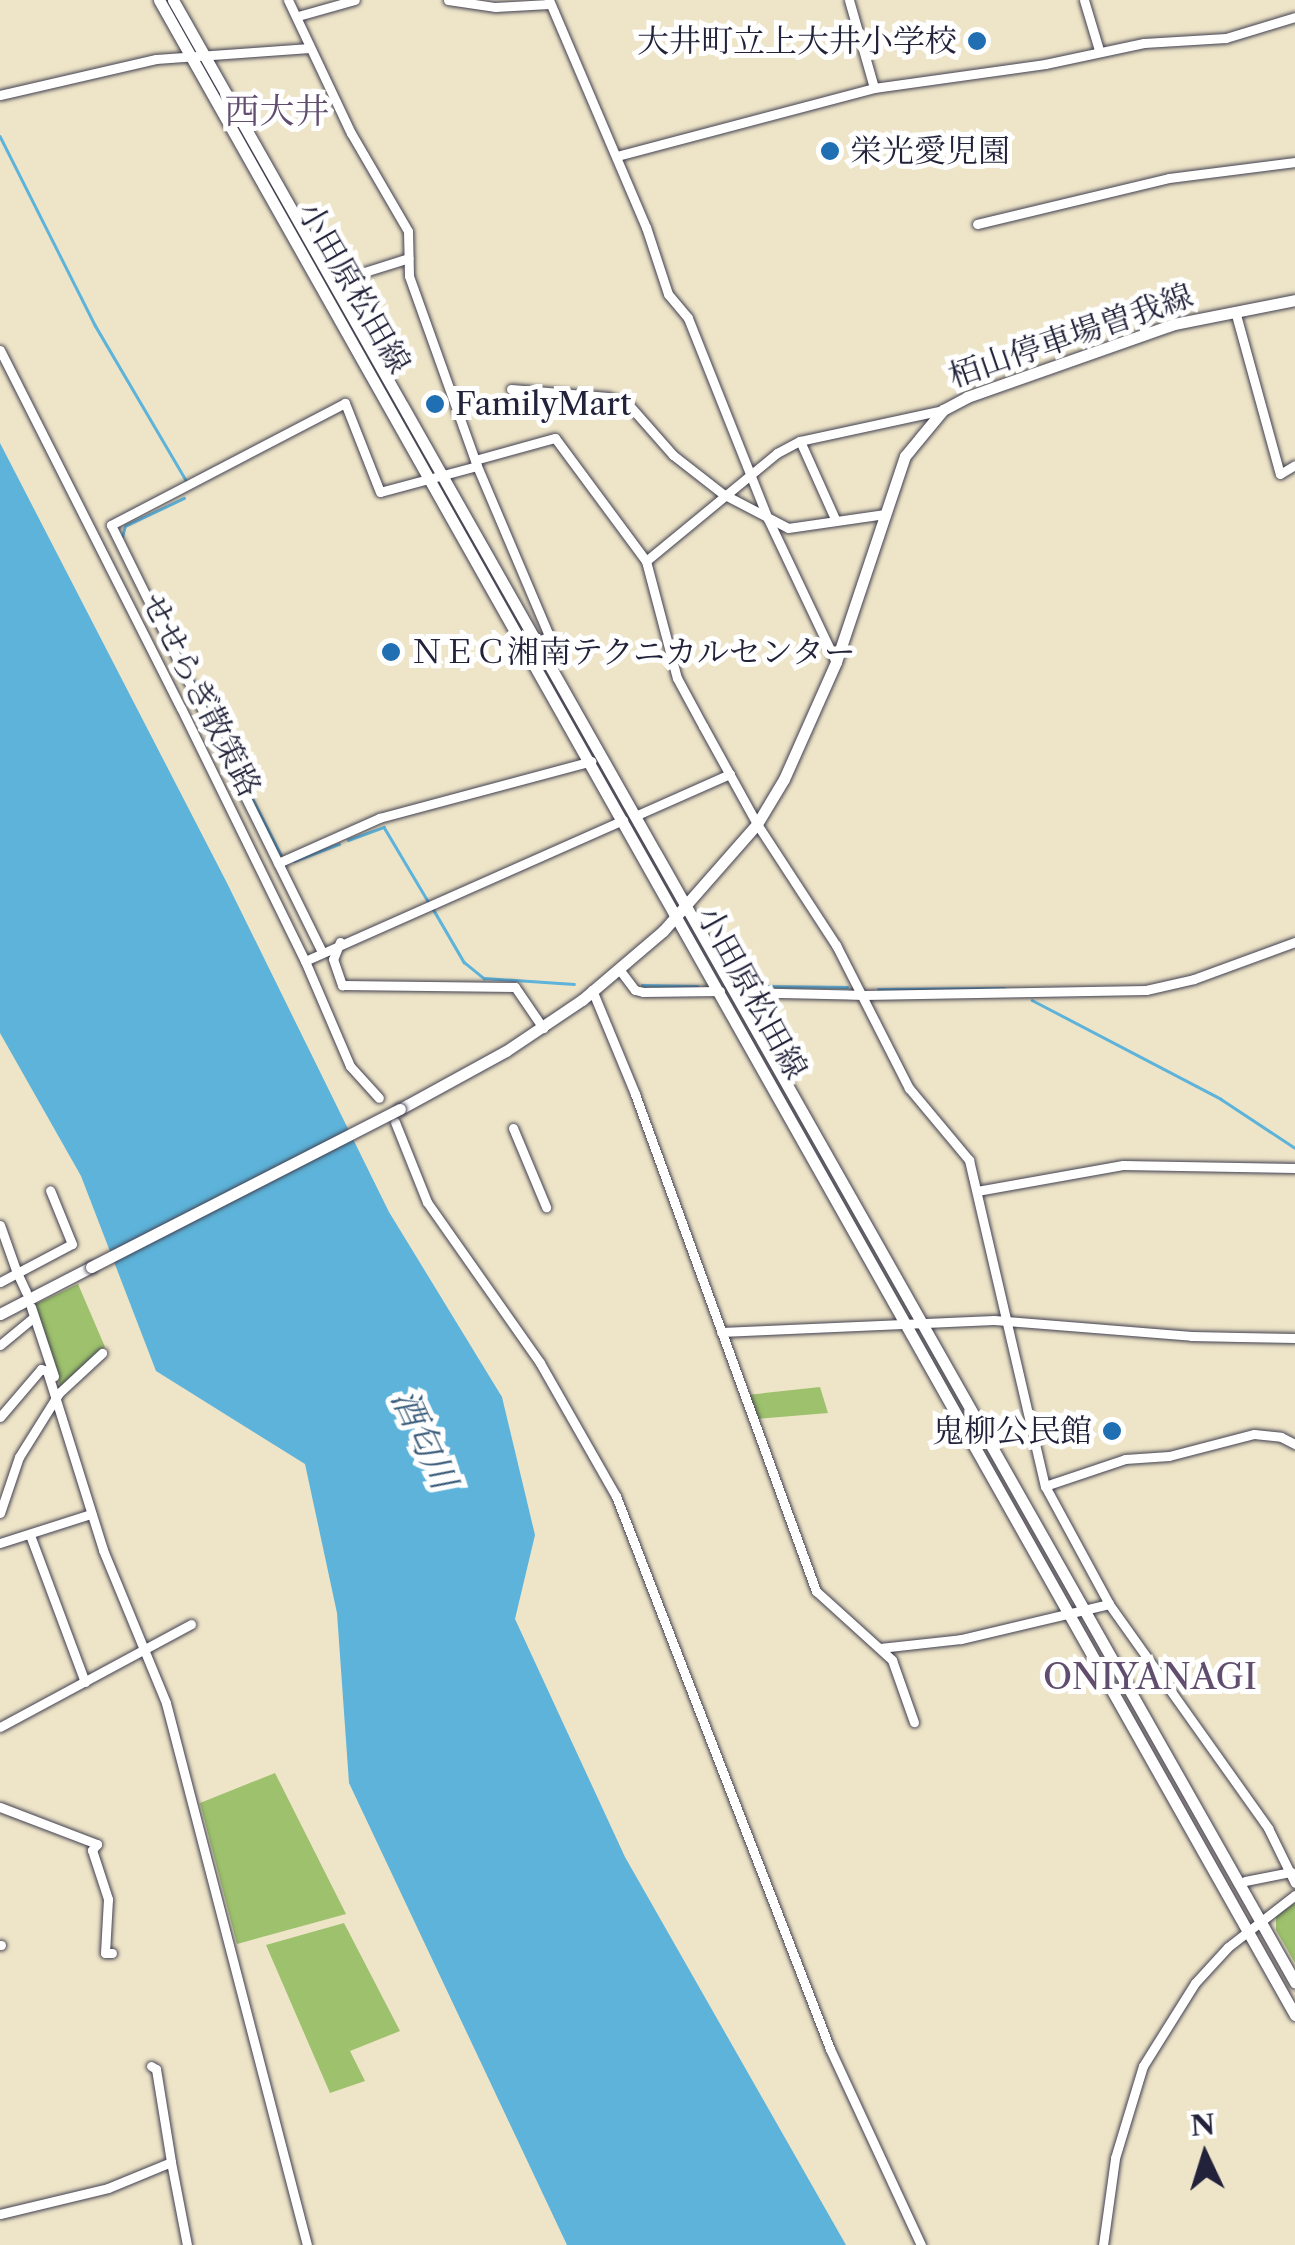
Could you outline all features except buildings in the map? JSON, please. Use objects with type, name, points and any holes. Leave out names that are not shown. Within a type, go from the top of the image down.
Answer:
[{"type":"main road","name":"小田原松田線","points":[[159,0],[536,642],[629,818],[682,911],[735,992],[923,1324],[1254,1926],[1295,2015]]},
{"type":"main road","name":"小田原松田線","points":[[173,0],[328,273],[591,760],[629,818]]},
{"type":"main road","name":"栢山停車場曽我線","points":[[0,1314],[400,1109],[543,1028],[616,972],[682,911],[758,824],[784,779],[836,662],[904,456],[943,410],[967,397],[1174,324],[1295,300]]},
{"type":"main road","name":"小田原松田線","points":[[682,911],[720,991],[885,1289],[1078,1612]]},
{"type":"main road","name":"小田原松田線","points":[[1254,1926],[1295,1982]]},
{"type":"street","points":[[288,0],[351,133],[408,230],[409,276],[476,463],[548,636],[536,642]]},
{"type":"street","points":[[298,16],[355,0]]},
{"type":"street","points":[[448,0],[494,7],[549,2],[616,156],[668,294],[688,318],[768,519],[836,662]]},
{"type":"street","points":[[849,0],[874,88]]},
{"type":"street","points":[[1084,0],[1098,50]]},
{"type":"street","points":[[616,156],[874,88],[1044,64],[1098,50],[1226,38],[1295,17]]},
{"type":"street","points":[[0,95],[190,55],[310,48]]},
{"type":"street","points":[[976,224],[1169,178],[1295,162]]},
{"type":"street","points":[[328,273],[358,274],[410,258]]},
{"type":"street","points":[[1235,311],[1280,474],[1295,465]]},
{"type":"street","name":"せせらぎ散策路","points":[[0,350],[304,961],[350,1066],[379,1098]]},
{"type":"street","points":[[511,389],[608,397],[628,405],[673,455],[723,494],[788,528],[885,514]]},
{"type":"street","points":[[321,950],[299,896],[278,862],[111,525],[345,403],[380,492],[555,438],[646,561],[677,678],[758,824],[864,995],[909,1088],[969,1160],[1003,1322],[1044,1486],[1109,1604],[1268,1828],[1293,1877],[1246,1881]]},
{"type":"street","points":[[646,561],[723,494],[800,441],[943,410]]},
{"type":"street","points":[[800,441],[835,519]]},
{"type":"street","points":[[278,862],[344,840],[379,818],[591,760]]},
{"type":"street","points":[[304,961],[321,950],[730,774]]},
{"type":"street","points":[[340,942],[333,959],[342,985],[515,988],[543,1028]]},
{"type":"street","points":[[735,992],[864,995],[1146,990],[1194,979],[1295,942]]},
{"type":"street","points":[[616,972],[635,990],[644,992],[720,991]]},
{"type":"street","points":[[594,989],[816,1591],[892,1660],[914,1722]]},
{"type":"street","points":[[394,1122],[427,1202],[549,1377],[616,1496],[823,2034],[922,2245]]},
{"type":"street","points":[[513,1128],[546,1207]]},
{"type":"street","points":[[976,1190],[1123,1165],[1295,1168]]},
{"type":"street","points":[[0,1282],[72,1244],[50,1190]]},
{"type":"street","points":[[0,1225],[26,1292]]},
{"type":"street","points":[[0,1345],[32,1312],[91,1514],[166,1703],[306,2245]]},
{"type":"street","points":[[721,1332],[908,1322],[1003,1322],[1191,1336],[1295,1338]]},
{"type":"street","points":[[0,1513],[19,1457],[57,1396],[102,1354]]},
{"type":"street","points":[[0,1417],[41,1369],[49,1370]]},
{"type":"street","points":[[1044,1486],[1125,1458],[1169,1456],[1254,1434],[1281,1436],[1295,1444]]},
{"type":"street","points":[[0,1543],[91,1514]]},
{"type":"street","points":[[30,1535],[85,1682]]},
{"type":"street","points":[[880,1648],[961,1639],[1109,1604]]},
{"type":"street","points":[[0,1727],[191,1624]]},
{"type":"street","points":[[0,1807],[97,1844],[92,1850],[108,1899],[106,1953],[112,1954]]},
{"type":"street","points":[[1103,2245],[1116,2158],[1144,2066],[1195,1983],[1254,1926],[1295,1895]]},
{"type":"street","points":[[151,2066],[156,2069],[186,2245]]},
{"type":"street","points":[[0,2202],[0,2214],[31,2210],[108,2188],[170,2162]]},
{"type":"green space","points":[[78,1284],[105,1347],[61,1388],[34,1305]]},
{"type":"green space","points":[[820,1387],[828,1413],[756,1419],[747,1395]]},
{"type":"green space","points":[[275,1773],[346,1914],[237,1944],[200,1803]]},
{"type":"green space","points":[[1295,1903],[1295,1963],[1276,1930],[1276,1915]]},
{"type":"green space","points":[[344,1923],[400,2031],[350,2051],[365,2081],[330,2093],[266,1945]]},
{"type":"water","name":"酒匂川","points":[[0,443],[227,883],[389,1212],[502,1397],[535,1535],[515,1619],[625,1857],[846,2245],[567,2245],[349,1783],[337,1613],[305,1464],[156,1371],[81,1176],[0,1033]]},
{"type":"waterway","points":[[0,136],[95,325],[187,482]]},
{"type":"waterway","points":[[122,537],[125,526],[184,498]]},
{"type":"waterway","points":[[167,629],[281,855]]},
{"type":"waterway","points":[[348,840],[384,827],[428,901]]},
{"type":"waterway","points":[[294,861],[339,844]]},
{"type":"waterway","points":[[432,907],[464,962],[484,978],[574,984]]},
{"type":"waterway","points":[[642,985],[697,986]]},
{"type":"waterway","points":[[750,986],[847,987]]},
{"type":"waterway","points":[[878,989],[1004,988]]},
{"type":"waterway","points":[[1032,1000],[1221,1099],[1295,1148]]},
{"type":"place","name":"大井町立上大井小学校","points":[[977,41]]},
{"type":"place","name":"栄光愛児園","points":[[830,151]]},
{"type":"place","name":"FamilyMart","points":[[435,404]]},
{"type":"place","name":"ＮＥＣ湘南テクニカルセンター","points":[[391,652]]},
{"type":"place","name":"鬼柳公民館","points":[[1112,1431]]},
{"type":"district","name":"西大井","points":[[277,111]]},
{"type":"district","name":"ONIYANAGI","points":[[1150,1677]]}]
